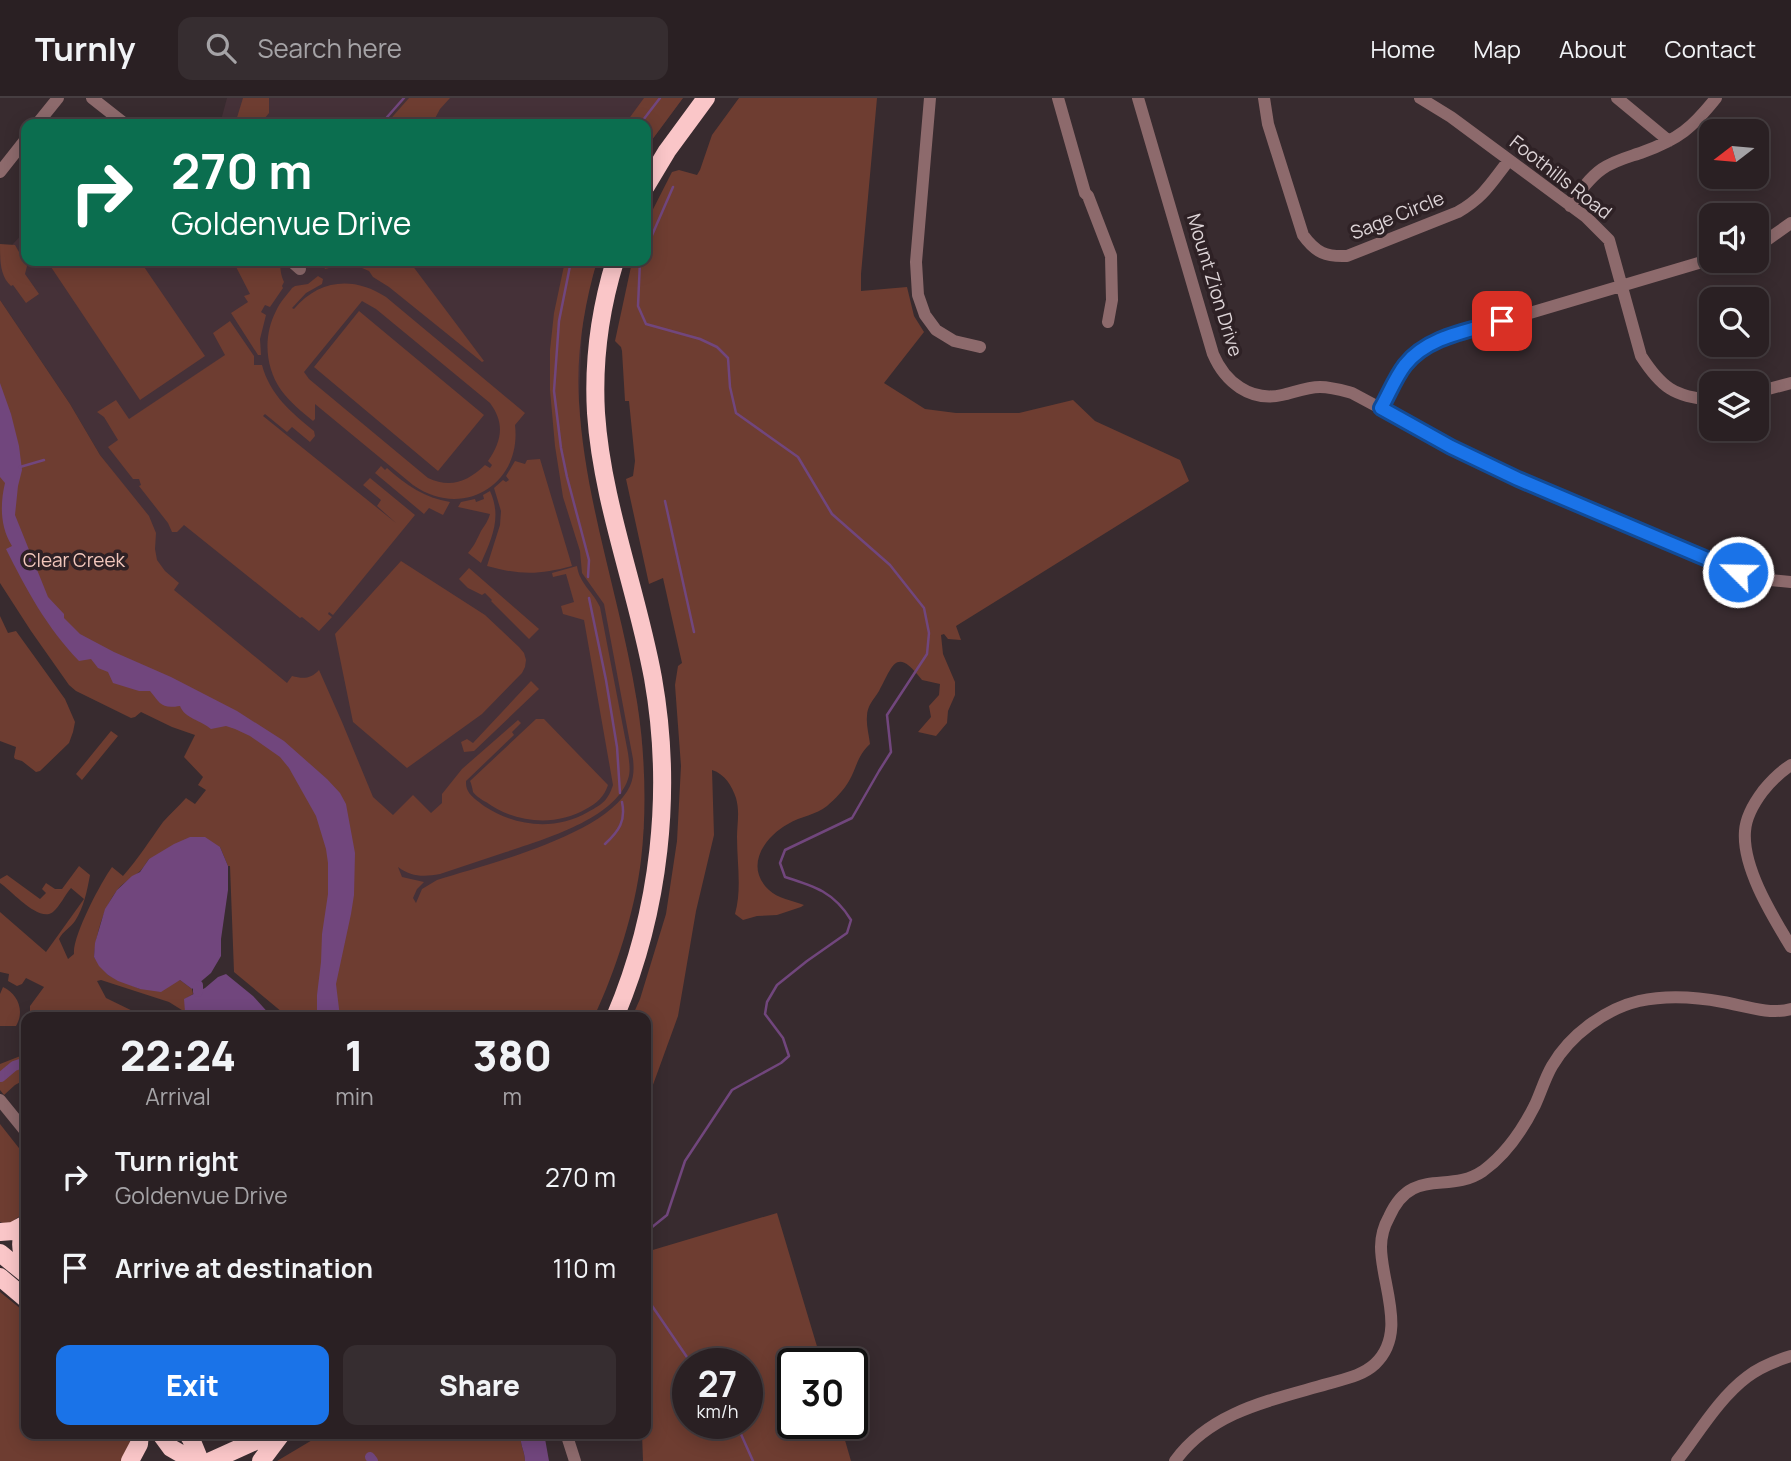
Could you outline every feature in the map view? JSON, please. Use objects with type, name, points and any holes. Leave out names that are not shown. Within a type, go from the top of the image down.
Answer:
[{"type":"highway","points":[[651,177],[667,150],[706,98]]},
{"type":"highway","points":[[614,266],[597,346],[597,419],[606,478],[653,680],[660,726],[662,781],[659,851],[649,906],[632,972],[617,1012]]},
{"type":"highway","points":[[0,1232],[21,1228]]},
{"type":"highway","points":[[0,1253],[21,1270]]},
{"type":"highway","points":[[0,1277],[21,1295]]},
{"type":"highway","points":[[130,1461],[139,1439]]},
{"type":"highway","points":[[164,1439],[171,1448],[197,1461]]},
{"type":"highway","points":[[189,1439],[197,1461]]},
{"type":"highway","points":[[211,1461],[260,1439]]},
{"type":"highway","points":[[261,1461],[278,1439]]},
{"type":"street","points":[[41,119],[58,98]]},
{"type":"street","points":[[92,98],[119,119]]},
{"type":"street","points":[[930,98],[916,262],[918,295],[925,315],[936,330],[954,341],[980,346]]},
{"type":"street","points":[[1058,98],[1085,193],[1111,256],[1112,300],[1108,322]]},
{"type":"street","name":"Mount Zion Drive","points":[[1138,98],[1213,354],[1223,373],[1236,386],[1255,395],[1270,397],[1308,388],[1335,388],[1352,393],[1451,447],[1518,479],[1738,572],[1791,582]]},
{"type":"street","name":"Sage Circle","points":[[1264,98],[1268,124],[1303,235],[1311,246],[1332,257],[1348,256],[1458,212],[1484,193],[1509,160]]},
{"type":"street","name":"Foothills Road","points":[[1420,98],[1440,109],[1587,218],[1609,240],[1641,356],[1659,381],[1674,392],[1699,399]]},
{"type":"street","points":[[1617,98],[1669,141]]},
{"type":"street","points":[[1570,206],[1601,170],[1619,159],[1679,137],[1692,127],[1716,98]]},
{"type":"street","points":[[0,172],[21,145]]},
{"type":"street","points":[[1769,238],[1791,223]]},
{"type":"street","points":[[1381,408],[1403,368],[1429,344],[1699,263]]},
{"type":"street","points":[[1769,389],[1791,383]]},
{"type":"street","points":[[1791,765],[1770,782],[1756,801],[1745,831],[1750,863],[1763,898],[1791,947]]},
{"type":"street","points":[[1175,1461],[1190,1443],[1232,1414],[1251,1406],[1357,1376],[1375,1365],[1385,1350],[1391,1329],[1381,1245],[1384,1228],[1394,1206],[1411,1188],[1421,1184],[1471,1177],[1498,1158],[1517,1135],[1534,1107],[1552,1066],[1588,1027],[1626,1005],[1662,998],[1700,998],[1774,1011],[1791,1009]]},
{"type":"street","points":[[0,1100],[21,1126]]},
{"type":"street","points":[[1677,1461],[1745,1378],[1791,1356]]},
{"type":"street","points":[[568,1439],[575,1461]]},
{"type":"shaded area","points":[[227,98],[683,98],[651,141],[651,119],[221,119]]},
{"type":"shaded area","points":[[21,235],[21,266],[596,266],[582,329],[579,400],[582,443],[637,702],[642,739],[644,829],[419,910],[405,884],[157,582],[142,509],[100,455],[70,404],[0,300],[0,258]]},
{"type":"shaded area","name":"Clear Creek","points":[[0,383],[11,414],[22,470],[15,515],[48,597],[64,614],[64,618],[80,634],[237,711],[284,741],[340,793],[346,804],[355,853],[354,895],[336,984],[339,1012],[317,1012],[322,934],[328,894],[328,863],[316,816],[289,768],[280,757],[250,736],[226,726],[211,729],[189,717],[180,706],[162,705],[150,691],[139,691],[113,683],[108,672],[98,668],[91,659],[79,661],[47,622],[6,549],[12,546],[2,515],[5,483],[0,477]]},
{"type":"shaded area","points":[[190,837],[205,837],[220,847],[228,866],[221,956],[211,973],[192,989],[180,980],[161,992],[140,989],[118,981],[99,966],[94,957],[95,943],[105,909],[117,890],[140,872],[149,859]]},
{"type":"shaded area","points":[[226,974],[267,1012],[185,1012],[184,999],[205,988]]},
{"type":"shaded area","points":[[545,1439],[549,1461],[525,1461],[521,1441]]},
{"type":"green space","points":[[243,98],[269,98],[269,113],[264,119],[237,119]]},
{"type":"green space","points":[[409,98],[450,98],[435,119],[390,119]]},
{"type":"green space","points":[[644,98],[683,98],[651,141],[651,119],[629,119]]},
{"type":"green space","points":[[739,98],[877,98],[861,291],[907,287],[914,316],[924,332],[884,383],[925,409],[956,413],[1019,413],[1073,400],[1095,421],[1180,460],[1189,481],[956,626],[961,640],[948,639],[944,634],[941,635],[943,654],[955,682],[955,695],[948,711],[947,723],[936,736],[918,732],[931,717],[929,706],[939,695],[940,684],[922,680],[901,662],[892,667],[867,712],[870,744],[860,757],[845,788],[823,809],[779,830],[760,853],[758,872],[762,881],[772,893],[804,905],[801,907],[777,915],[743,920],[735,914],[739,886],[737,803],[727,781],[712,770],[714,835],[696,911],[678,1016],[651,1090],[651,1012],[634,1012],[666,914],[677,841],[681,766],[675,685],[678,666],[682,663],[663,578],[649,584],[626,479],[633,476],[635,461],[629,401],[625,401],[622,351],[615,341],[631,266],[651,266],[651,213],[672,172],[679,170],[697,175],[712,135]]},
{"type":"green space","points":[[0,244],[15,245],[21,256],[21,266],[27,266],[25,274],[39,294],[26,303],[5,278]]},
{"type":"green space","points":[[50,266],[143,266],[205,356],[140,400]]},
{"type":"green space","points":[[236,266],[280,266],[283,288],[270,307],[265,305],[261,312],[266,315],[260,339],[261,355],[258,355],[231,313],[248,302],[244,296],[250,294]]},
{"type":"green space","points":[[324,266],[413,266],[484,361],[373,277],[369,271],[362,268],[325,269]]},
{"type":"green space","points":[[564,266],[596,266],[582,330],[579,402],[588,478],[637,702],[644,781],[643,841],[634,899],[617,960],[596,1012],[282,1012],[234,972],[230,866],[220,847],[149,859],[113,896],[104,913],[96,939],[94,957],[108,975],[140,989],[180,980],[192,989],[193,994],[185,999],[185,1012],[169,1002],[101,980],[97,981],[106,998],[135,1012],[30,1012],[30,1006],[44,987],[26,978],[17,986],[8,981],[9,974],[0,972],[0,912],[46,952],[84,899],[71,888],[53,912],[40,913],[18,899],[0,883],[0,879],[7,875],[40,899],[46,893],[42,889],[46,883],[55,889],[62,889],[79,866],[90,875],[85,899],[78,916],[59,939],[68,959],[74,954],[82,923],[112,867],[123,876],[163,822],[186,798],[195,804],[206,790],[198,785],[203,777],[184,757],[195,735],[141,712],[131,718],[76,691],[31,631],[0,583],[0,300],[70,404],[100,455],[149,516],[156,533],[157,560],[179,583],[174,590],[287,683],[292,676],[307,678],[319,670],[373,797],[393,815],[413,795],[431,813],[442,803],[442,794],[462,769],[518,720],[521,723],[512,732],[514,735],[466,781],[467,790],[475,799],[509,818],[549,824],[575,818],[598,807],[607,798],[613,785],[584,620],[563,614],[561,606],[574,602],[566,574],[553,577],[552,573],[577,566],[581,578],[600,607],[628,753],[628,779],[621,793],[609,806],[557,834],[440,874],[418,875],[398,867],[402,877],[424,882],[413,898],[416,903],[422,889],[437,880],[544,845],[597,819],[617,803],[632,779],[633,759],[604,604],[582,573],[580,551],[563,497],[550,390],[554,313]]},
{"type":"green space","points":[[318,276],[323,279],[322,284],[306,293],[292,308],[326,286],[349,284],[374,290],[386,297],[525,413],[515,425],[515,446],[509,465],[499,480],[485,491],[469,497],[451,499],[432,495],[413,485],[315,404],[313,421],[292,403],[281,390],[272,371],[268,351],[269,331],[278,308],[292,288],[308,284]],"holes":[[[362,301],[376,309],[490,403],[500,425],[499,439],[488,461],[492,465],[490,468],[485,465],[459,482],[444,483],[428,478],[309,379],[304,372]]]},
{"type":"green space","points":[[359,311],[484,415],[438,471],[314,367]]},
{"type":"green space","points":[[230,321],[254,356],[254,365],[262,365],[276,394],[314,431],[315,436],[310,442],[292,427],[287,432],[265,414],[263,416],[396,523],[377,506],[381,500],[363,485],[370,478],[415,515],[333,615],[329,612],[332,617],[319,631],[184,525],[177,532],[172,532],[139,486],[139,479],[133,479],[108,447],[118,440],[104,417],[97,412],[116,400],[129,419],[225,355],[213,333]]},
{"type":"green space","points":[[540,459],[572,566],[530,573],[487,566],[500,525],[501,511],[494,488],[503,480],[509,480],[506,476],[515,461],[525,464],[527,460]]},
{"type":"green space","points":[[381,466],[424,494],[450,502],[443,515],[429,508],[424,514],[375,473]]},
{"type":"green space","points":[[490,491],[495,510],[494,527],[481,563],[468,553],[490,514],[458,507],[461,502],[484,499],[483,495]]},
{"type":"green space","points":[[401,561],[485,615],[519,647],[526,660],[522,673],[482,714],[407,768],[353,722],[335,634]]},
{"type":"green space","points":[[469,568],[539,629],[529,639],[485,593],[482,595],[468,588],[459,579]]},
{"type":"green space","points":[[0,616],[8,633],[16,631],[65,699],[75,722],[69,743],[36,772],[15,759],[16,747],[0,741]]},
{"type":"green space","points":[[531,681],[539,689],[474,751],[464,752],[461,742],[467,739],[473,743]]},
{"type":"green space","points":[[536,719],[544,719],[608,785],[597,802],[574,815],[548,820],[522,818],[497,809],[473,792],[470,781]]},
{"type":"green space","points":[[111,731],[118,736],[82,780],[76,774]]},
{"type":"green space","points":[[3,987],[13,994],[19,1004],[20,1015],[16,1026],[0,1026],[0,994]]},
{"type":"green space","points":[[21,1056],[21,1082],[4,1095],[0,1090],[0,1064]]},
{"type":"green space","points":[[0,1124],[21,1151],[21,1215],[8,1225],[0,1222]]},
{"type":"green space","points":[[777,1213],[818,1348],[777,1348],[777,1439],[845,1439],[851,1461],[643,1461],[642,1439],[651,1439],[651,1251]]},
{"type":"green space","points":[[0,1292],[21,1309],[21,1439],[133,1439],[124,1461],[0,1461]]},
{"type":"green space","points":[[314,1439],[521,1439],[525,1461],[277,1461]]},
{"type":"waterway","points":[[385,119],[404,98]]},
{"type":"waterway","points":[[644,119],[660,98]]},
{"type":"waterway","points":[[651,238],[673,187]]},
{"type":"waterway","points":[[570,266],[559,321],[554,391],[567,477],[589,560],[588,577]]},
{"type":"waterway","points":[[640,266],[638,306],[646,324],[700,339],[717,347],[728,358],[730,387],[736,413],[798,457],[832,514],[890,565],[924,608],[929,633],[927,654],[887,715],[891,752],[852,818],[785,850],[780,863],[785,877],[822,891],[838,903],[851,920],[847,933],[777,985],[767,1002],[765,1014],[783,1038],[789,1056],[732,1090],[685,1161],[667,1215],[651,1228]]},
{"type":"waterway","points":[[20,467],[44,460]]},
{"type":"waterway","points":[[665,501],[694,632]]},
{"type":"waterway","points":[[589,598],[617,747],[620,793]]},
{"type":"waterway","points":[[605,844],[620,825],[623,815],[622,802]]},
{"type":"waterway","points":[[198,985],[198,992]]},
{"type":"waterway","points":[[1,1077],[21,1064]]},
{"type":"waterway","points":[[651,1304],[681,1348]]},
{"type":"waterway","points":[[743,1439],[753,1461]]},
{"type":"waterway","points":[[370,1457],[373,1461]]},
{"type":"route","points":[[1502,321],[1429,344],[1403,368],[1381,408],[1451,447],[1518,479],[1738,572]]}]
